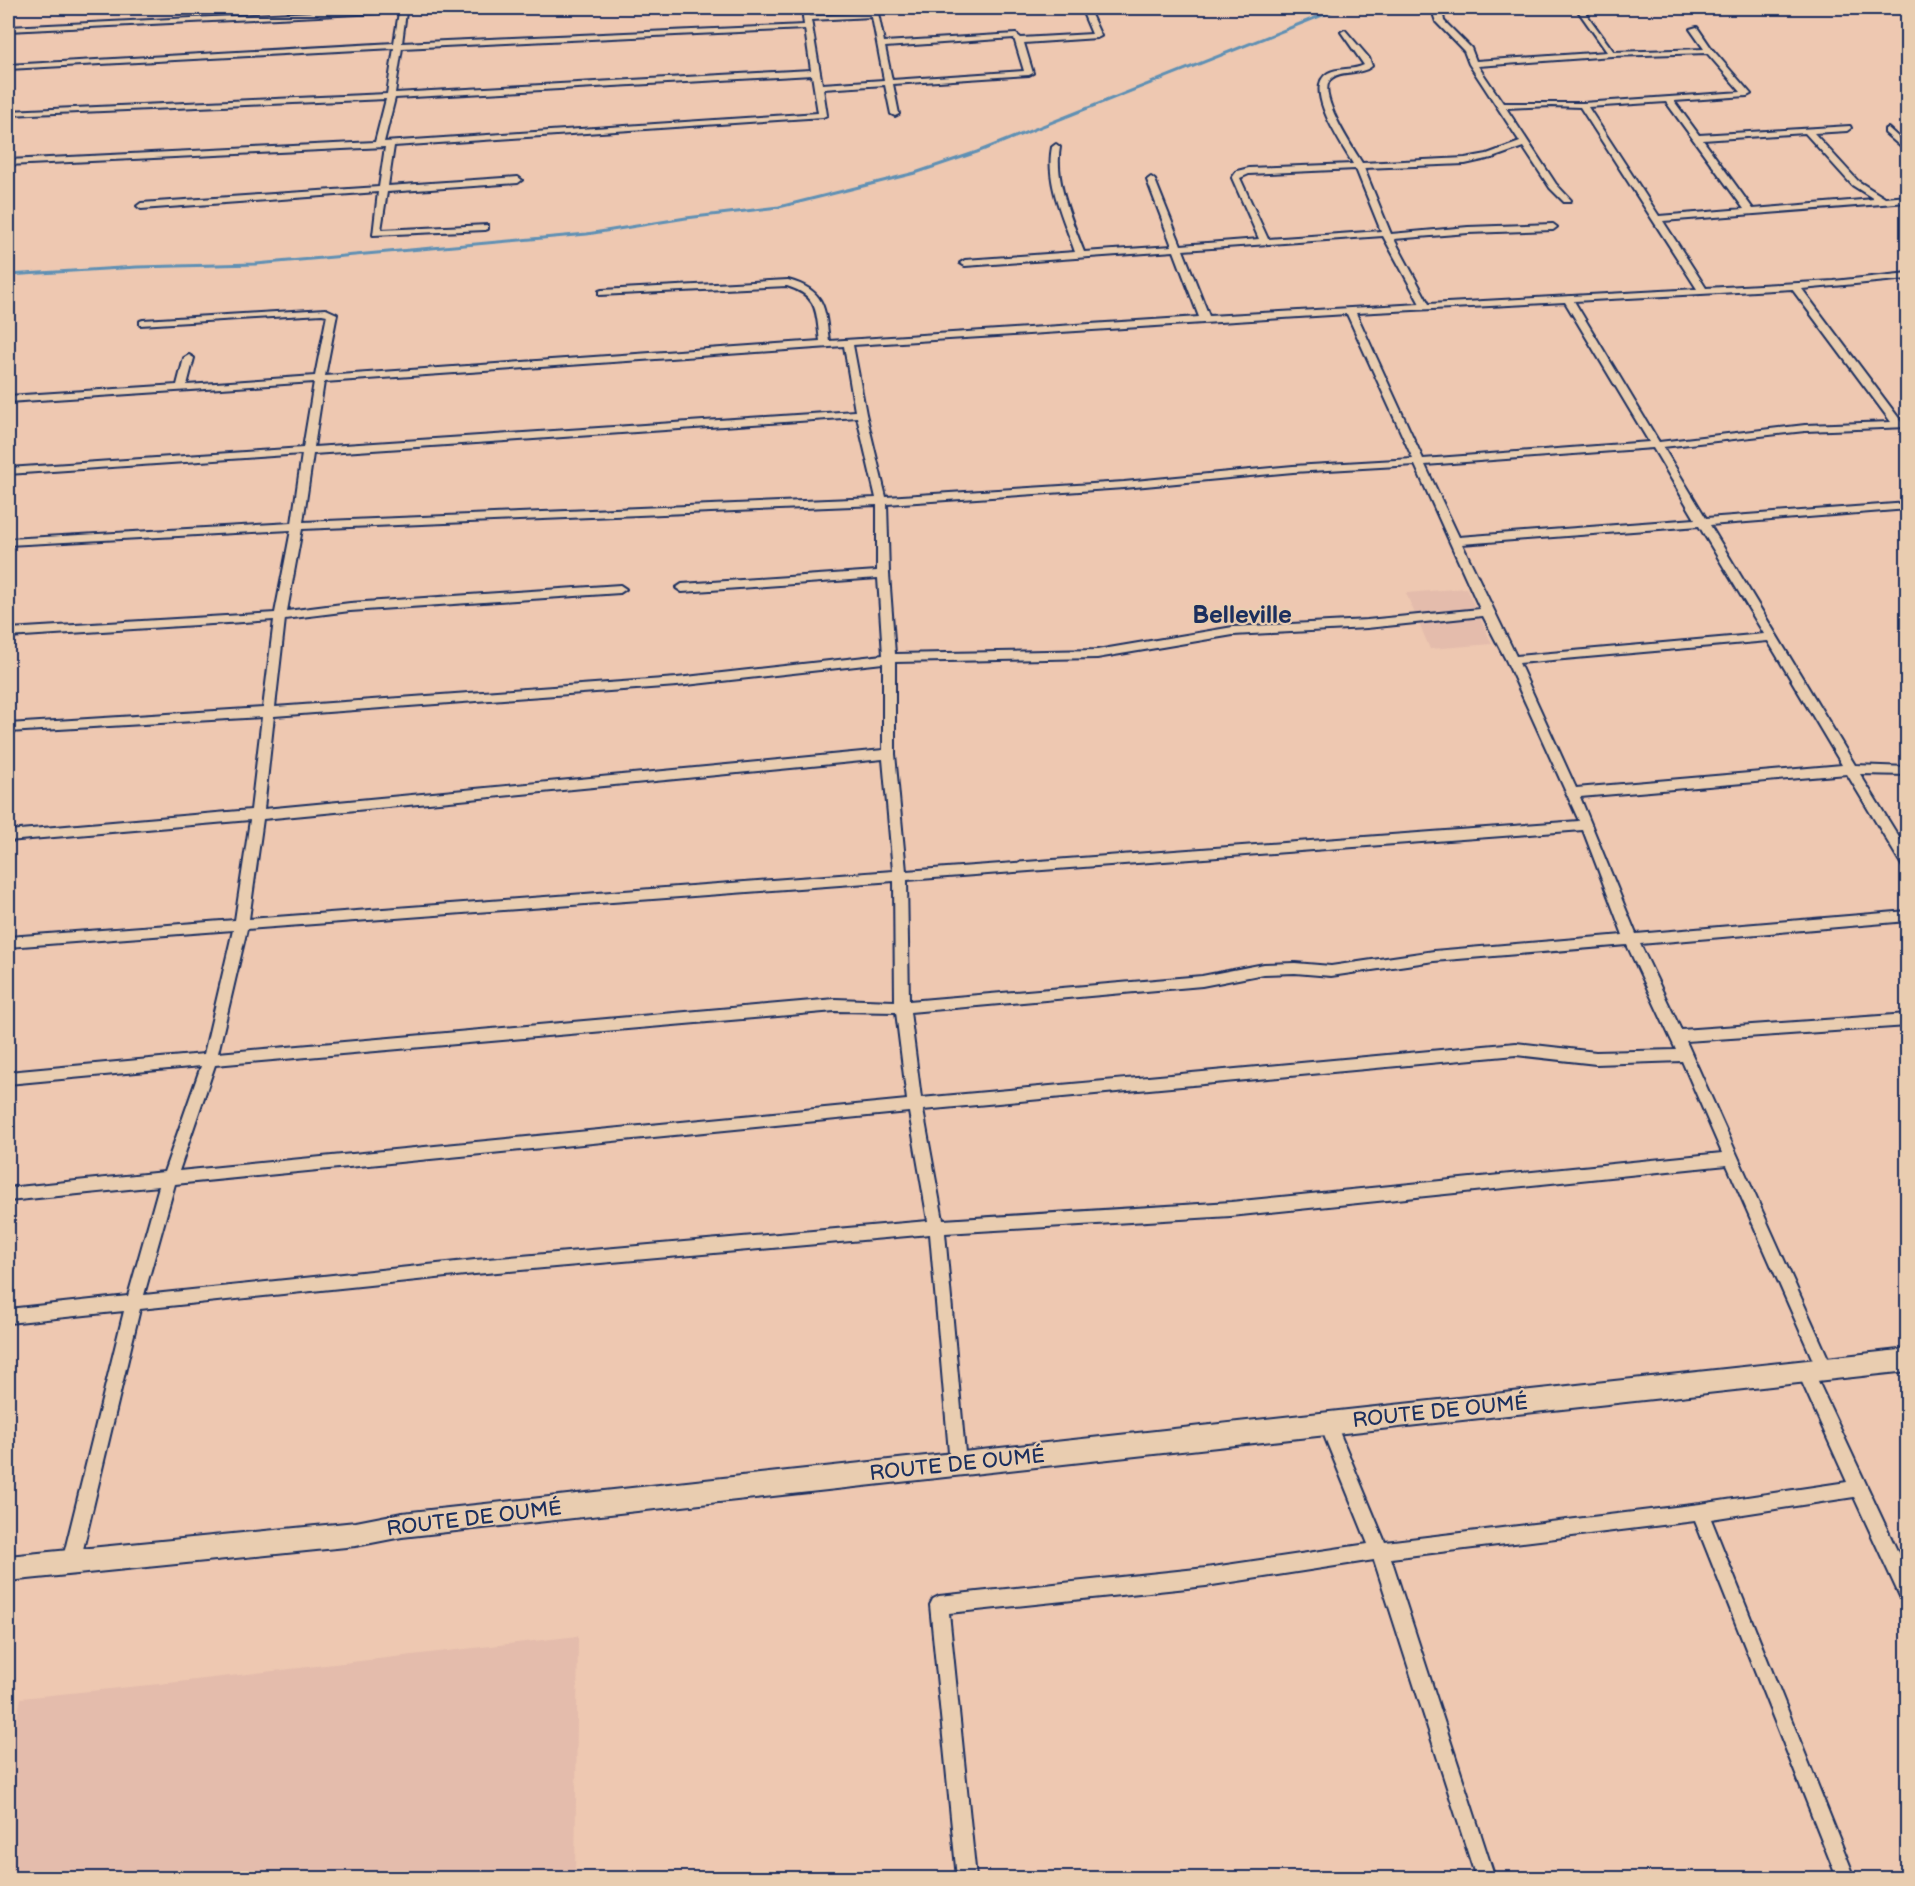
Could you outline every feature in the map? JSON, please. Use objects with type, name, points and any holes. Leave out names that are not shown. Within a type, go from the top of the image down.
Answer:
[{"type":"street","points":[[379,144],[400,46],[403,8]]},
{"type":"street","points":[[8,29],[432,8]]},
{"type":"street","points":[[8,163],[390,144],[823,115],[806,8]]},
{"type":"street","points":[[1019,41],[1097,36],[1085,8]]},
{"type":"street","points":[[1439,8],[1440,22],[1468,50],[1473,64],[1553,186],[1567,200]]},
{"type":"street","points":[[1579,8],[1612,54]]},
{"type":"street","points":[[8,67],[808,22],[875,15],[895,114]]},
{"type":"street","points":[[1501,106],[1583,105],[1747,94],[1709,51],[1694,29]]},
{"type":"street","points":[[1345,32],[1368,66],[1361,70],[1331,74],[1325,80],[1322,94],[1329,112],[1359,166],[1387,235],[1427,308]]},
{"type":"street","points":[[818,87],[1029,73],[1016,36],[880,45]]},
{"type":"street","points":[[1473,64],[1612,54],[1709,51]]},
{"type":"street","points":[[8,113],[391,96],[815,72]]},
{"type":"street","points":[[1669,100],[1750,211]]},
{"type":"street","points":[[1583,105],[1704,292]]},
{"type":"street","points":[[1696,138],[1847,128]]},
{"type":"street","points":[[1808,130],[1855,183],[1883,201]]},
{"type":"street","points":[[1888,131],[1908,151]]},
{"type":"street","points":[[1265,242],[1236,178],[1240,173],[1465,161],[1489,156],[1526,143]]},
{"type":"street","points":[[390,144],[381,189],[376,233],[485,227]]},
{"type":"street","points":[[1056,147],[1052,155],[1060,196],[1081,255]]},
{"type":"street","points":[[141,206],[518,180]]},
{"type":"street","points":[[1151,180],[1205,319]]},
{"type":"street","points":[[1657,219],[1908,200]]},
{"type":"street","points":[[965,263],[1265,242],[1553,227]]},
{"type":"street","points":[[8,399],[1205,319],[1569,300],[1906,278]]},
{"type":"street","points":[[602,293],[788,283],[804,287],[814,295],[818,302],[825,344]]},
{"type":"street","points":[[1794,285],[1903,425]]},
{"type":"street","points":[[1569,300],[1908,864]]},
{"type":"street","points":[[71,1562],[134,1302],[169,1178],[210,1061],[241,925],[270,712],[280,616],[332,314],[322,311],[143,323]]},
{"type":"street","points":[[1351,312],[1487,612],[1512,660],[1587,825],[1632,941],[1686,1055],[1731,1158],[1860,1488],[1908,1595]]},
{"type":"street","points":[[848,343],[861,414],[882,501],[883,574],[889,658],[889,754],[900,877],[902,1007],[915,1105],[937,1227],[958,1464]]},
{"type":"street","points":[[181,388],[189,358]]},
{"type":"street","points":[[8,471],[861,414]]},
{"type":"street","points":[[8,542],[297,526],[882,501],[1124,484],[1293,469],[1656,445],[1805,428],[1903,425]]},
{"type":"street","points":[[1455,541],[1908,506]]},
{"type":"street","points":[[682,588],[883,574]]},
{"type":"street","points":[[8,633],[280,616],[361,607],[620,589]]},
{"type":"street","points":[[8,728],[270,712],[677,682],[889,658],[1097,654],[1233,632],[1367,624],[1487,612]]},
{"type":"street","points":[[1512,660],[1771,637]]},
{"type":"street","points":[[8,836],[889,754]]},
{"type":"street","points":[[1572,793],[1851,769],[1908,771]]},
{"type":"street","points":[[8,942],[1587,825]]},
{"type":"street","points":[[8,1078],[835,1005],[902,1007],[1202,981],[1264,969],[1295,968],[1331,971],[1434,956],[1908,916]]},
{"type":"street","points":[[1676,1036],[1908,1020]]},
{"type":"street","points":[[8,1194],[1516,1048],[1596,1058],[1686,1055]]},
{"type":"street","points":[[8,1316],[475,1268],[937,1227],[1231,1209],[1731,1158]]},
{"type":"street","name":"ROUTE DE OUMÉ","points":[[8,1569],[356,1534],[402,1525],[1908,1360]]},
{"type":"street","points":[[1327,1423],[1380,1551],[1486,1878]]},
{"type":"street","points":[[966,1878],[939,1605],[1206,1577],[1380,1551],[1700,1512],[1860,1488]]},
{"type":"street","points":[[1700,1512],[1846,1878]]},
{"type":"shaded area","points":[[1466,588],[1492,644],[1430,649],[1406,593]]},
{"type":"shaded area","points":[[578,1636],[575,1878],[8,1878],[8,1760],[21,1698]]},
{"type":"waterway","points":[[8,275],[137,267],[256,264],[587,234],[686,218],[779,207],[915,173],[977,152],[1340,8]]},
{"type":"district","name":"Belleville","points":[[1242,615]]}]
